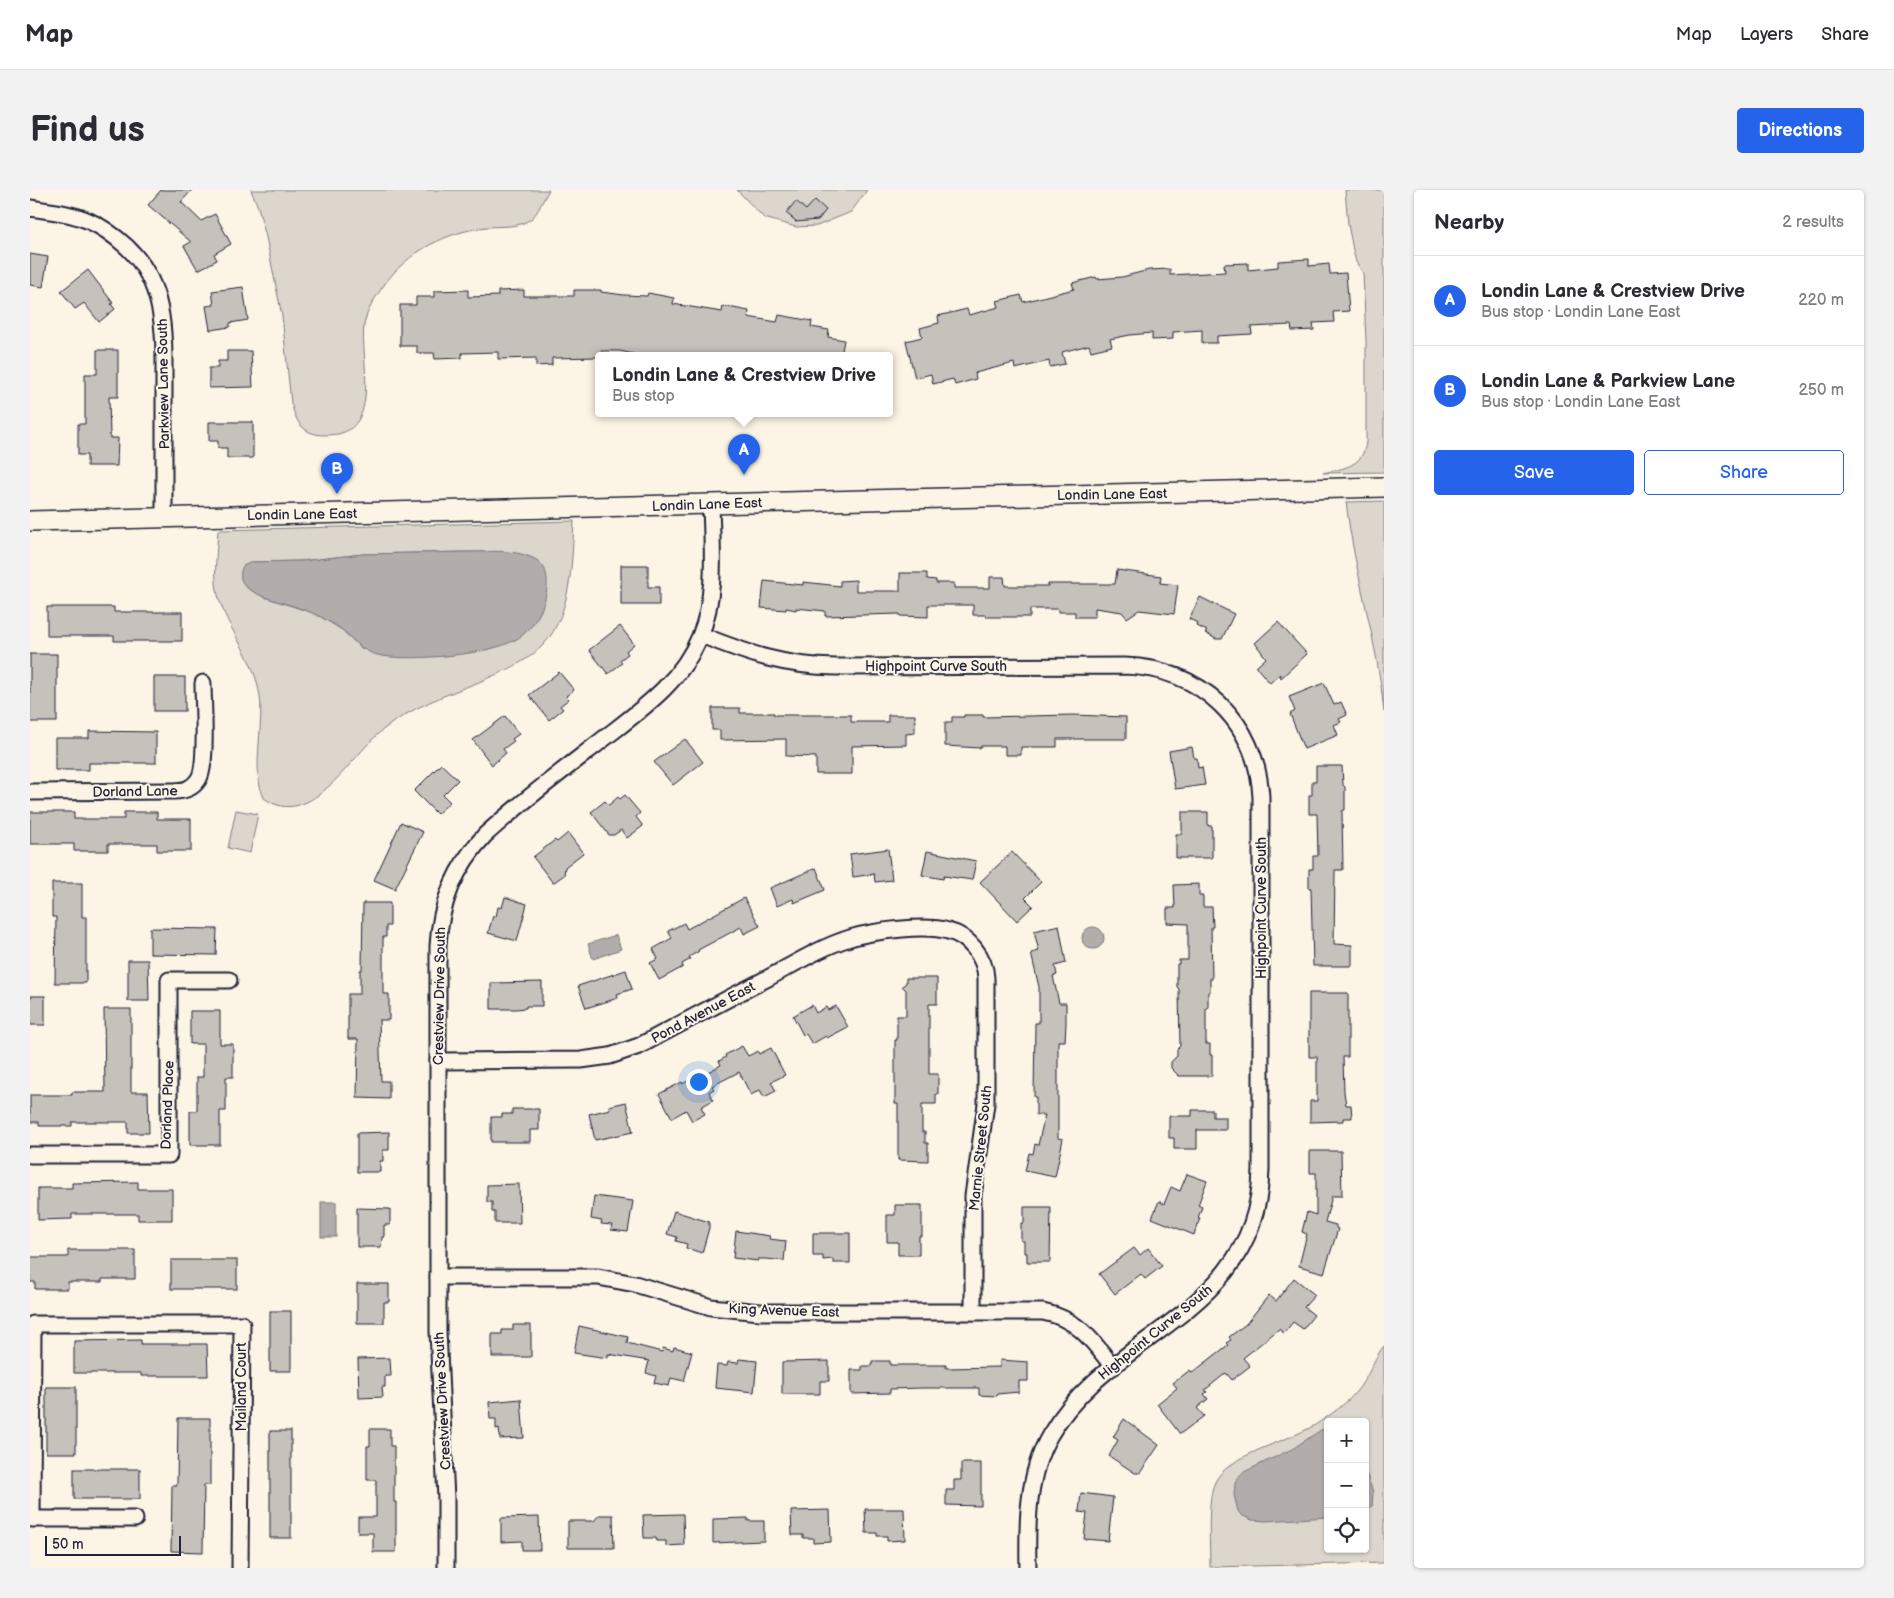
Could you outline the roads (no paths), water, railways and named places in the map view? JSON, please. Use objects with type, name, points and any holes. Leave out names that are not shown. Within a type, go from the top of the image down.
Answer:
[{"type":"street","name":"Parkview Lane South","points":[[30,208],[76,217],[102,228],[119,240],[135,256],[152,282],[160,303],[164,334],[164,518]]},
{"type":"street","name":"Londin Lane East","points":[[30,521],[1384,487]]},
{"type":"street","name":"Crestview Drive South","points":[[446,1568],[446,1499],[438,1368],[439,926],[447,897],[463,862],[484,835],[655,698],[682,669],[701,635],[708,611],[711,586],[711,504]]},
{"type":"street","name":"Highpoint Curve South","points":[[701,635],[750,654],[800,665],[836,667],[1125,666],[1153,668],[1182,677],[1204,690],[1232,717],[1246,738],[1255,761],[1259,778],[1260,797],[1261,1175],[1257,1206],[1242,1247],[1230,1267],[1212,1288],[1194,1305],[1086,1390],[1068,1410],[1050,1435],[1036,1468],[1032,1490],[1028,1535],[1028,1568]]},
{"type":"street","name":"Dorland Lane","points":[[30,792],[174,791],[190,788],[198,781],[203,766],[203,683]]},
{"type":"street","name":"Pond Avenue East","points":[[438,1061],[571,1061],[610,1056],[639,1046],[817,951],[850,938],[876,932],[905,929],[942,929],[959,935]]},
{"type":"street","name":"Marnie Street South","points":[[959,935],[973,946],[979,954],[984,965],[986,978],[986,1104],[973,1196],[973,1312]]},
{"type":"street","name":"Dorland Place","points":[[30,1155],[169,1155],[169,980],[229,980]]},
{"type":"street","name":"King Avenue East","points":[[438,1276],[598,1278],[635,1284],[711,1306],[760,1312],[1034,1312],[1058,1316],[1072,1322],[1084,1332],[1113,1367]]},
{"type":"street","name":"Mailand Court","points":[[31,1446],[33,1324],[242,1324],[240,1568]]},
{"type":"street","points":[[31,1446],[32,1519],[135,1519]]},
{"type":"place","name":"Londin Lane & Crestview Drive","points":[[744,475]]},
{"type":"place","name":"Londin Lane & Parkview Lane","points":[[337,494]]}]
